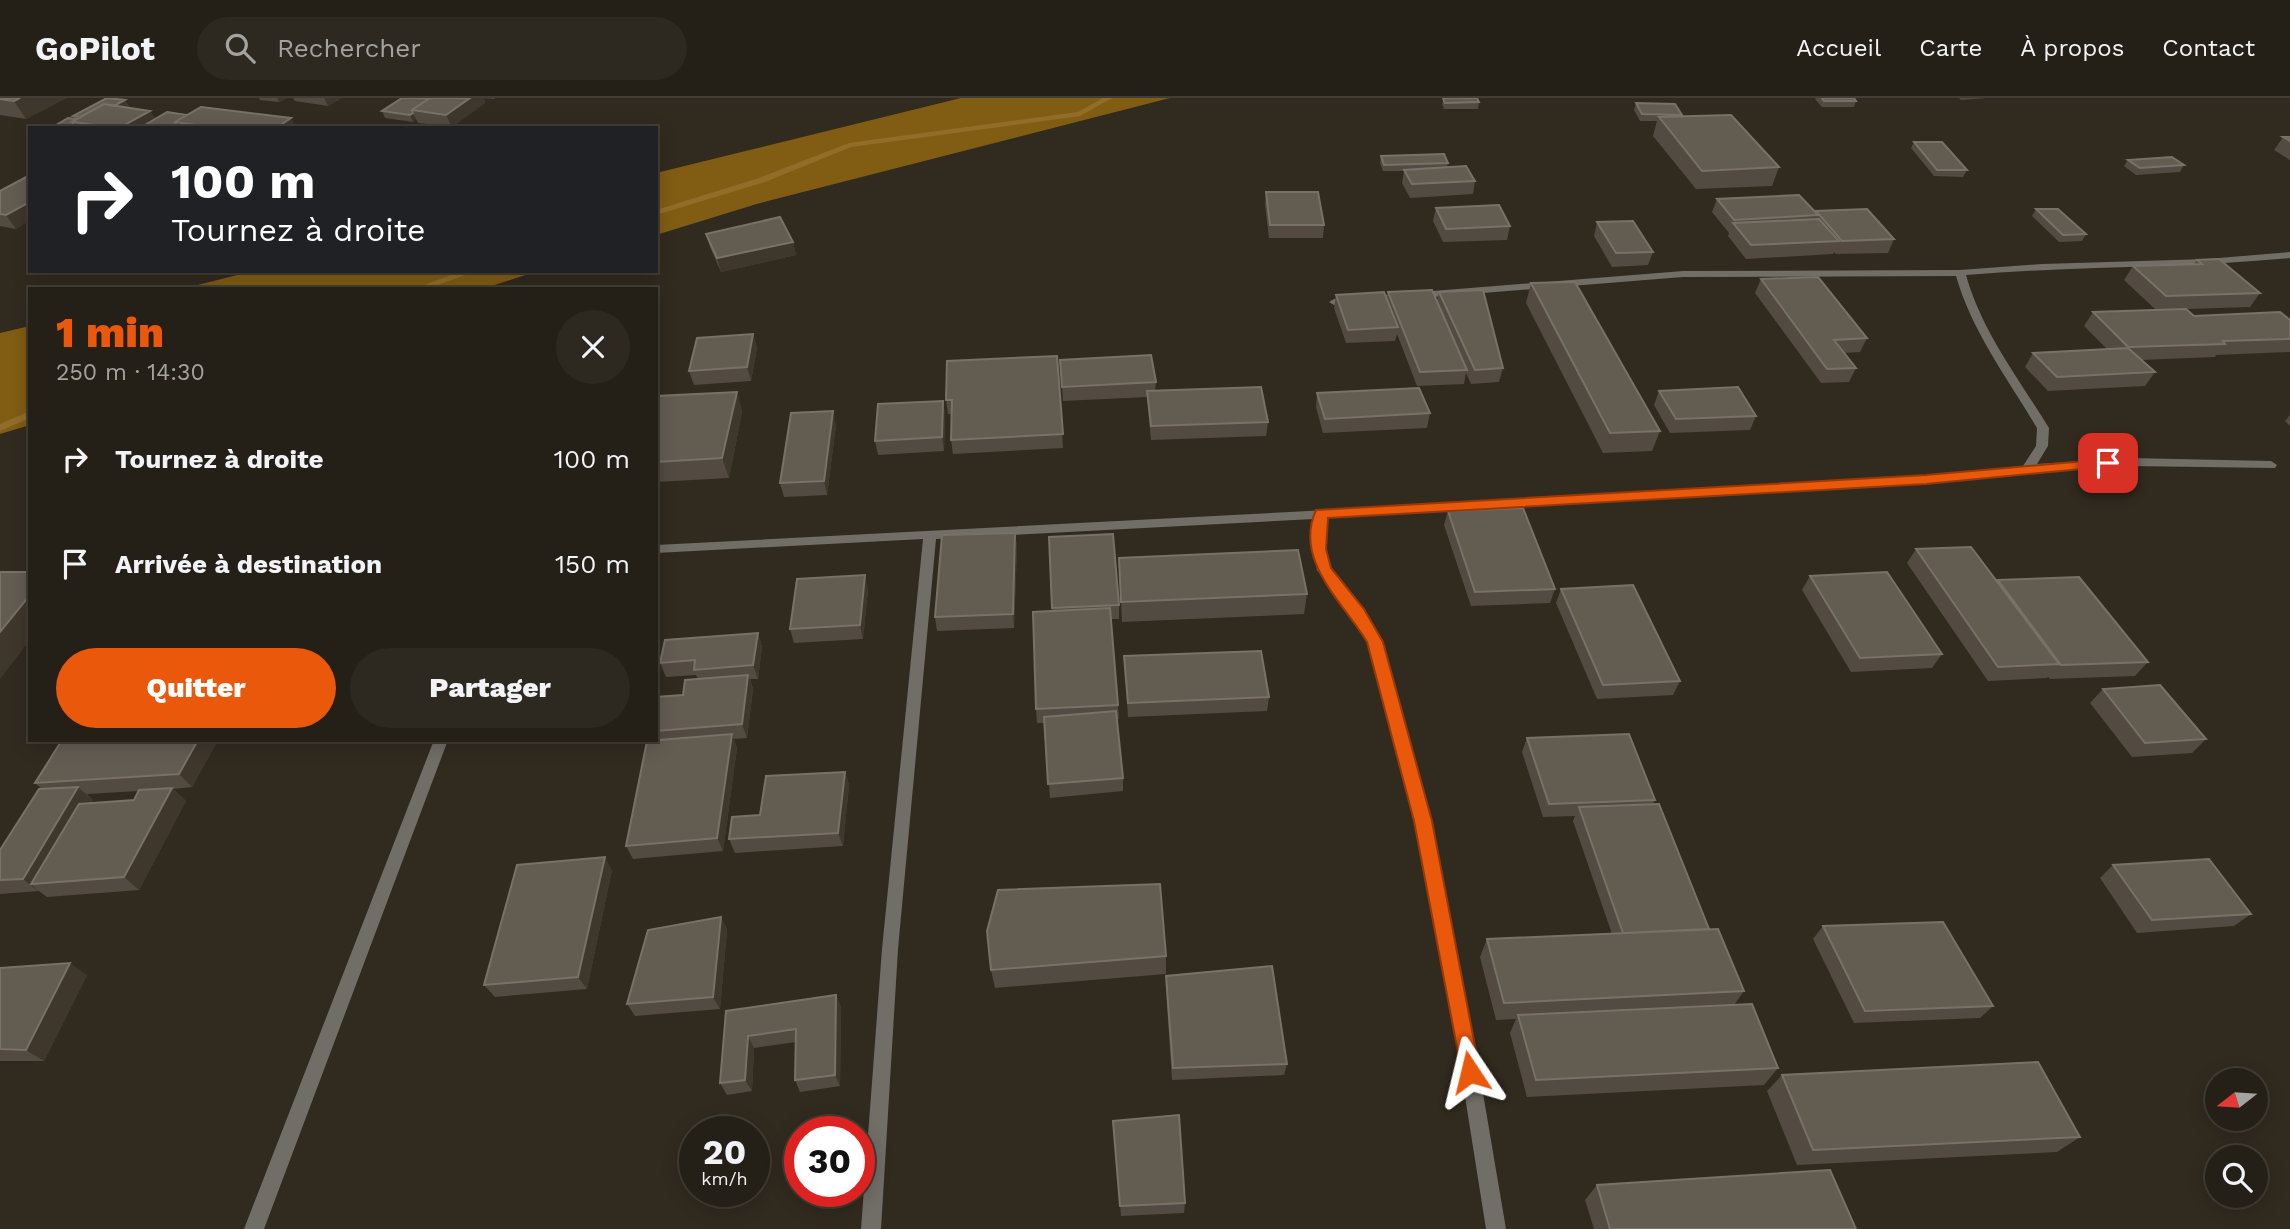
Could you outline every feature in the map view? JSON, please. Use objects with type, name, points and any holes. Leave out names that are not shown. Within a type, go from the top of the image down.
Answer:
[{"type":"street","points":[[1334,302],[1683,274],[1960,273],[2053,265],[2290,255]]},
{"type":"street","points":[[1960,273],[1965,295],[1976,318],[2043,428],[2045,442],[2027,469]]},
{"type":"street","points":[[658,549],[1684,495],[1926,480],[2129,462],[2271,465]]},
{"type":"street","points":[[1321,513],[1319,549],[1324,569],[1358,613],[1375,642],[1423,821],[1466,1046],[1496,1229]]},
{"type":"street","points":[[871,1229],[890,950],[930,533]]},
{"type":"street","points":[[254,1229],[440,742]]},
{"type":"shaded area","points":[[961,98],[1170,98],[760,203],[658,234],[658,173]]},
{"type":"shaded area","points":[[245,273],[532,273],[488,287],[190,287]]},
{"type":"shaded area","points":[[28,326],[28,426],[0,434],[0,333]]},
{"type":"building","points":[[0,98],[20,98],[14,101]]},
{"type":"building","points":[[107,98],[125,100],[114,106],[104,104],[80,117],[73,116]]},
{"type":"building","points":[[402,98],[430,98],[412,110],[410,115],[382,111]]},
{"type":"building","points":[[430,98],[470,98],[446,115],[412,110]]},
{"type":"building","points":[[1443,98],[1477,98],[1479,102],[1445,103]]},
{"type":"building","points":[[1822,98],[1854,98],[1856,101],[1824,101]]},
{"type":"building","points":[[1636,103],[1675,104],[1682,115],[1642,114]]},
{"type":"building","points":[[104,104],[150,111],[123,126],[72,122]]},
{"type":"building","points":[[201,107],[291,118],[279,126],[203,126],[175,122]]},
{"type":"building","points":[[167,112],[187,115],[173,126],[143,126]]},
{"type":"building","points":[[1731,115],[1779,167],[1702,171],[1659,117]]},
{"type":"building","points":[[68,118],[76,119],[72,122],[74,126],[54,126]]},
{"type":"building","points":[[1914,142],[1942,142],[1967,170],[1937,170]]},
{"type":"building","points":[[1444,154],[1448,163],[1384,165],[1381,156]]},
{"type":"building","points":[[2172,157],[2184,165],[2140,168],[2128,160]]},
{"type":"building","points":[[1466,166],[1475,181],[1412,184],[1404,170]]},
{"type":"building","points":[[28,176],[28,203],[6,215],[0,214],[0,191]]},
{"type":"building","points":[[1266,192],[1318,192],[1324,225],[1270,225]]},
{"type":"building","points":[[1799,195],[1818,215],[1734,220],[1717,199]]},
{"type":"building","points":[[1499,205],[1510,226],[1446,229],[1436,208]]},
{"type":"building","points":[[1867,209],[1894,239],[1842,241],[1816,211]]},
{"type":"building","points":[[2036,209],[2058,209],[2086,234],[2063,235]]},
{"type":"building","points":[[780,217],[793,242],[717,258],[706,234]]},
{"type":"building","points":[[1819,219],[1839,241],[1751,245],[1733,223]]},
{"type":"building","points":[[1633,221],[1653,252],[1616,253],[1597,222]]},
{"type":"building","points":[[2219,259],[2260,293],[2166,296],[2133,266],[2202,264],[2197,260]]},
{"type":"building","points":[[1818,277],[1867,338],[1834,340],[1856,368],[1827,369],[1761,279]]},
{"type":"building","points":[[1575,282],[1660,431],[1610,433],[1531,283]]},
{"type":"building","points":[[1432,290],[1467,370],[1420,372],[1388,292]]},
{"type":"building","points":[[1483,290],[1503,368],[1475,370],[1439,292]]},
{"type":"building","points":[[1384,292],[1398,327],[1348,330],[1336,295]]},
{"type":"building","points":[[2186,309],[2194,316],[2280,312],[2290,320],[2290,339],[2128,347],[2093,312]]},
{"type":"building","points":[[753,334],[747,367],[689,371],[697,338]]},
{"type":"building","points":[[2128,348],[2155,372],[2057,377],[2033,353]]},
{"type":"building","points":[[1151,355],[1156,382],[1062,387],[1060,360]]},
{"type":"building","points":[[1057,356],[1063,434],[951,440],[952,400],[946,400],[947,361]]},
{"type":"building","points":[[1261,387],[1268,422],[1151,426],[1147,391]]},
{"type":"building","points":[[1738,387],[1756,416],[1676,419],[1659,391]]},
{"type":"building","points":[[1419,388],[1430,413],[1325,419],[1317,393]]},
{"type":"building","points":[[737,392],[722,458],[658,462],[658,396]]},
{"type":"building","points":[[943,401],[942,437],[875,441],[878,404]]},
{"type":"building","points":[[833,411],[824,481],[780,483],[791,413]]},
{"type":"building","points":[[1523,508],[1555,589],[1475,592],[1448,511]]},
{"type":"building","points":[[1015,533],[1013,614],[935,617],[942,535]]},
{"type":"building","points":[[1113,534],[1119,605],[1052,608],[1049,537]]},
{"type":"building","points":[[1971,547],[2059,664],[1998,667],[1916,549]]},
{"type":"building","points":[[1298,550],[1307,594],[1121,602],[1119,558]]},
{"type":"building","points":[[0,572],[28,572],[28,597],[0,632]]},
{"type":"building","points":[[1887,572],[1942,654],[1860,658],[1810,576]]},
{"type":"building","points":[[865,575],[860,625],[790,629],[797,579]]},
{"type":"building","points":[[2079,577],[2148,662],[2061,665],[1998,580]]},
{"type":"building","points":[[1633,585],[1680,681],[1603,685],[1561,589]]},
{"type":"building","points":[[1110,608],[1118,705],[1036,709],[1033,612]]},
{"type":"building","points":[[758,633],[753,665],[694,670],[695,660],[660,663],[665,640]]},
{"type":"building","points":[[1261,651],[1269,697],[1128,703],[1124,656]]},
{"type":"building","points":[[748,675],[742,724],[658,731],[658,697],[683,695],[685,680]]},
{"type":"building","points":[[2160,685],[2206,739],[2145,743],[2103,689]]},
{"type":"building","points":[[1116,711],[1123,778],[1048,784],[1044,717]]},
{"type":"building","points":[[732,734],[717,838],[626,846],[647,742]]},
{"type":"building","points":[[1629,734],[1655,800],[1549,804],[1527,738]]},
{"type":"building","points":[[61,742],[197,742],[179,774],[35,783]]},
{"type":"building","points":[[845,772],[838,833],[729,839],[732,817],[760,815],[766,776]]},
{"type":"building","points":[[78,787],[23,879],[0,880],[0,850],[39,789]]},
{"type":"building","points":[[172,788],[124,877],[31,884],[79,804],[134,800],[139,790]]},
{"type":"building","points":[[1659,804],[1709,929],[1623,933],[1579,807]]},
{"type":"building","points":[[605,857],[578,977],[484,985],[517,865]]},
{"type":"building","points":[[2209,859],[2251,914],[2152,920],[2113,865]]},
{"type":"building","points":[[1160,884],[1166,956],[991,970],[987,931],[998,890]]},
{"type":"building","points":[[721,917],[713,997],[627,1004],[648,930]]},
{"type":"building","points":[[1943,922],[1993,1006],[1865,1011],[1823,926]]},
{"type":"building","points":[[1718,929],[1744,991],[1504,1003],[1487,939]]},
{"type":"building","points":[[70,963],[26,1050],[0,1049],[0,968]]},
{"type":"building","points":[[1272,966],[1287,1064],[1173,1068],[1166,976]]},
{"type":"building","points":[[836,995],[835,1075],[795,1080],[796,1029],[748,1036],[745,1080],[720,1083],[726,1011]]},
{"type":"building","points":[[1752,1004],[1778,1068],[1536,1080],[1518,1015]]},
{"type":"building","points":[[2038,1062],[2080,1137],[1813,1150],[1782,1075]]},
{"type":"building","points":[[1179,1115],[1185,1203],[1120,1206],[1113,1121]]},
{"type":"building","points":[[1830,1170],[1856,1229],[1610,1229],[1597,1185]]},
{"type":"waterway","points":[[658,212],[762,180],[849,145],[1080,114],[1108,98]]},
{"type":"waterway","points":[[423,287],[466,273]]},
{"type":"waterway","points":[[0,428],[28,415]]},
{"type":"route","points":[[1470,1072],[1423,821],[1375,642],[1358,613],[1337,591],[1324,569],[1319,549],[1321,513],[1926,480],[2108,463]]}]
